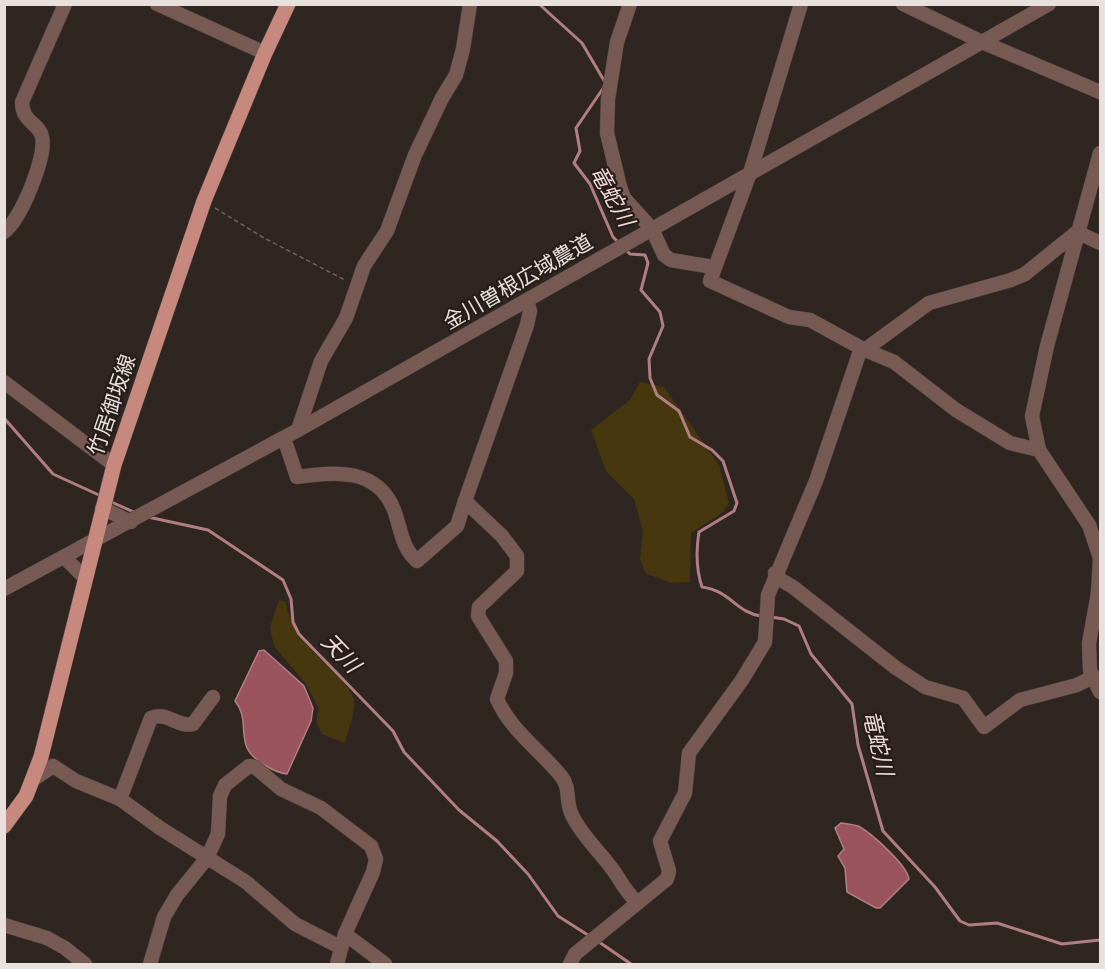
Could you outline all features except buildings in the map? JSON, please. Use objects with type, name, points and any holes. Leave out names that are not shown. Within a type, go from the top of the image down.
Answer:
[{"type":"main road","name":"竹居御坂線","points":[[4,826],[15,814],[34,779],[114,465],[204,201],[265,53],[288,4]]},
{"type":"street","points":[[4,232],[16,220],[28,198],[43,140],[38,129],[24,117],[22,102],[65,4]]},
{"type":"street","points":[[157,4],[265,53]]},
{"type":"street","points":[[298,430],[321,361],[346,318],[364,266],[387,231],[415,155],[442,98],[456,75],[463,49],[470,4]]},
{"type":"street","points":[[630,4],[617,42],[612,71],[607,133],[624,198],[652,229],[664,255],[671,260],[713,267]]},
{"type":"street","points":[[801,4],[750,173],[713,267],[710,281],[789,316],[810,320],[863,349],[894,362],[956,410],[1010,443],[1039,450]]},
{"type":"street","points":[[903,4],[982,42],[1101,92]]},
{"type":"street","name":"金川曽根広域農道","points":[[4,589],[284,438],[1049,4]]},
{"type":"street","points":[[1101,153],[1077,232],[1047,346],[1032,416],[1039,450],[1096,533],[1100,558],[1098,592],[1089,643],[1090,670],[1101,692]]},
{"type":"street","points":[[1077,232],[1101,243]]},
{"type":"street","points":[[570,964],[574,954],[667,879],[669,871],[660,841],[685,793],[689,753],[742,680],[765,642],[768,595],[775,573],[816,482],[859,354],[929,303],[1025,274],[1077,232]]},
{"type":"street","points":[[284,438],[297,477],[333,472],[367,478],[375,483],[394,508],[399,530],[410,554],[417,561],[456,526],[528,325],[530,311],[527,301]]},
{"type":"street","points":[[4,382],[114,465]]},
{"type":"street","points":[[104,500],[134,520]]},
{"type":"street","points":[[465,501],[502,536],[517,556],[517,571],[479,607],[478,616],[506,661],[506,673],[497,699],[522,737],[562,777],[569,789],[571,814],[613,869],[622,889],[637,902]]},
{"type":"street","points":[[64,557],[85,578]]},
{"type":"street","points":[[775,573],[781,580],[842,624],[896,668],[925,687],[963,698],[984,727],[1020,700],[1077,685],[1093,677]]},
{"type":"street","points":[[120,799],[151,718],[160,715],[188,726],[193,724],[213,698]]},
{"type":"street","points":[[34,779],[53,766],[76,781],[120,799],[246,882],[295,924],[343,941],[385,964]]},
{"type":"street","points":[[150,964],[164,917],[177,895],[207,858],[218,834],[220,796],[225,785],[249,766],[255,767],[272,783],[321,808],[372,846],[375,852],[373,872],[343,941],[337,964]]},
{"type":"street","points":[[4,925],[46,938],[65,948],[85,964]]},
{"type":"path","points":[[204,201],[264,238],[356,286]]},
{"type":"shaded area","points":[[640,382],[664,387],[719,465],[729,503],[723,512],[691,533],[690,582],[671,583],[645,573],[640,559],[643,532],[634,499],[606,471],[591,430],[630,400]]},
{"type":"shaded area","points":[[279,600],[286,602],[299,634],[351,692],[354,701],[353,711],[345,743],[322,734],[316,722],[319,709],[306,684],[274,646],[270,627]]},
{"type":"shaded area","points":[[264,650],[304,686],[313,708],[311,721],[287,774],[275,771],[263,764],[248,750],[241,712],[235,701],[259,651]]},
{"type":"shaded area","points":[[841,823],[860,827],[888,850],[907,873],[909,879],[880,908],[847,892],[845,868],[838,856],[844,849],[835,828]]},
{"type":"waterway","name":"竜蛇川","points":[[539,4],[582,43],[606,84],[576,128],[580,151],[574,163],[590,184],[613,237],[618,242]]},
{"type":"waterway","name":"竜蛇川","points":[[625,249],[630,254],[645,255],[648,263],[641,290],[660,312],[663,326],[649,359],[650,378],[657,395],[679,411],[690,437],[712,450],[723,461],[737,503],[734,511],[699,532],[697,560],[702,587],[712,589],[752,614],[761,616]]},
{"type":"waterway","name":"天川","points":[[4,418],[53,474],[101,496]]},
{"type":"waterway","name":"天川","points":[[109,501],[136,513]]},
{"type":"waterway","name":"天川","points":[[148,517],[208,530],[283,580],[291,599],[293,622],[299,634],[393,731],[404,752],[459,810],[497,841],[528,874],[558,916],[591,937]]},
{"type":"waterway","name":"竜蛇川","points":[[771,617],[784,619],[799,626],[811,654],[852,704],[858,745],[883,831],[935,887],[960,921],[969,925],[997,923],[1062,944],[1100,940]]},
{"type":"waterway","name":"天川","points":[[599,942],[631,964]]}]
